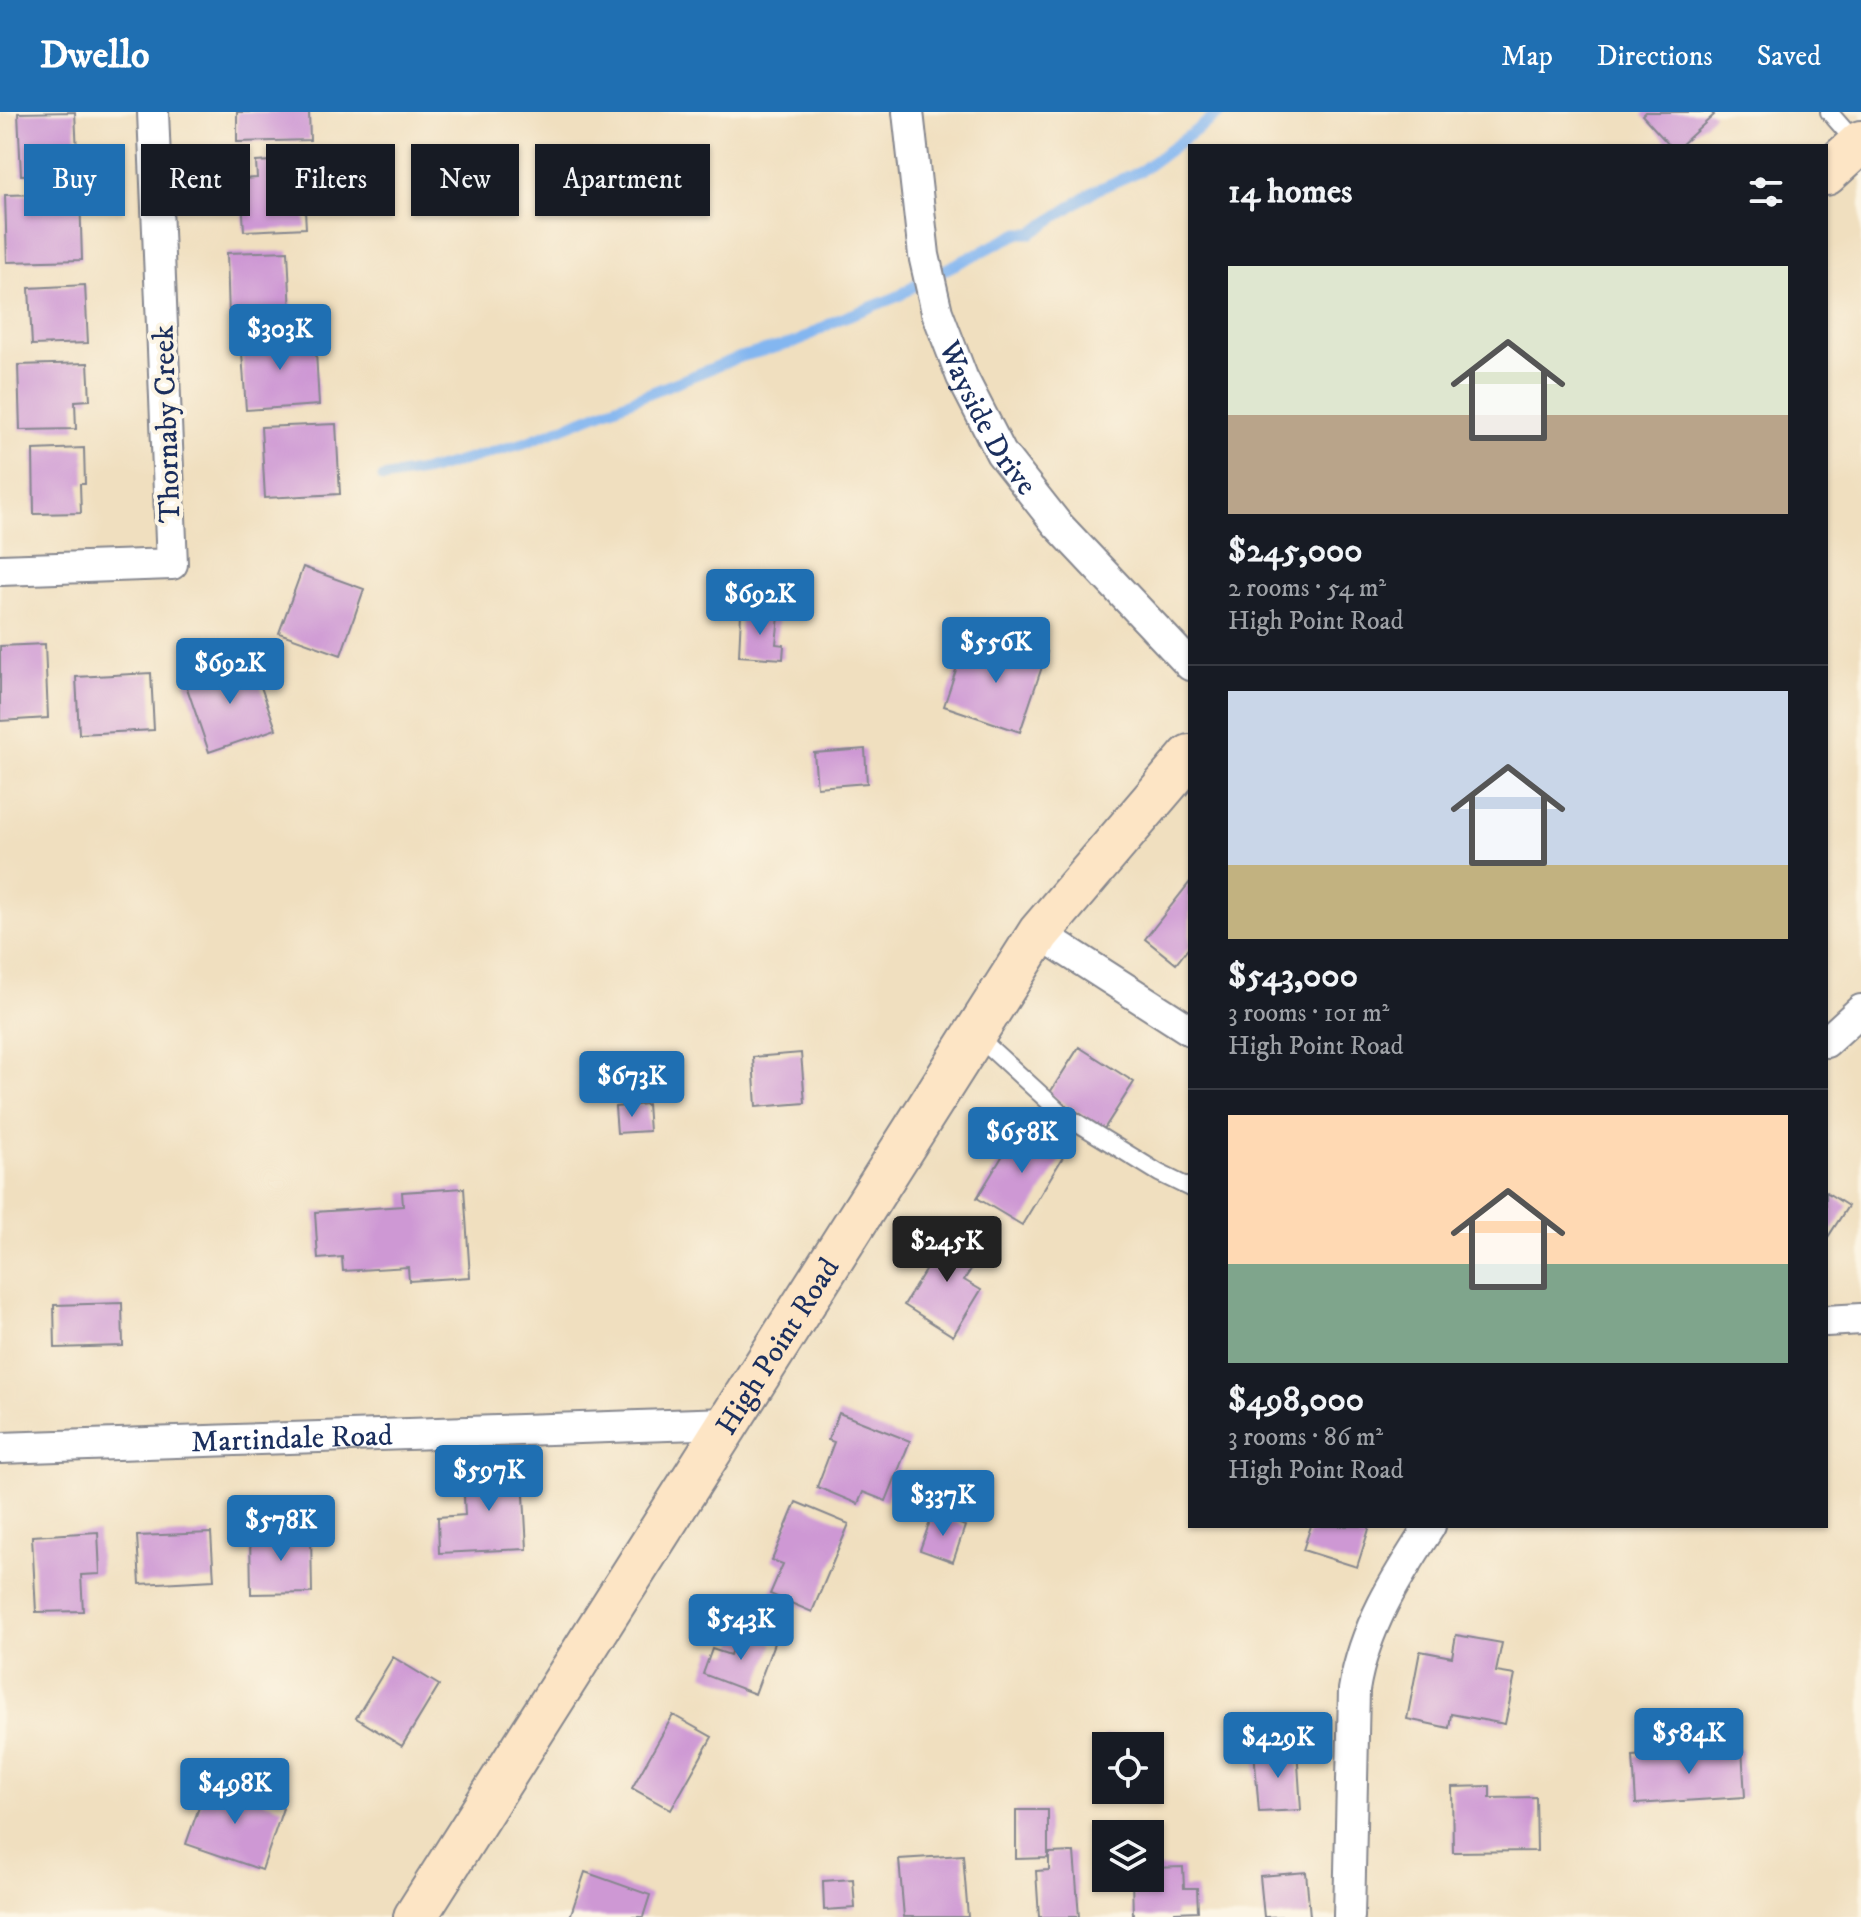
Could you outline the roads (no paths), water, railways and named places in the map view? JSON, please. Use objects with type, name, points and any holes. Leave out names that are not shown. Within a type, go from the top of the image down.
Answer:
[{"type":"main road","points":[[1828,172],[1860,144]]},
{"type":"main road","name":"High Point Road","points":[[415,1917],[1039,933],[1188,758]]},
{"type":"street","name":"Thornaby Creek","points":[[0,570],[172,564],[153,112]]},
{"type":"street","name":"Wayside Drive","points":[[908,112],[924,255],[937,312],[968,390],[1001,453],[1057,524],[1188,663]]},
{"type":"street","points":[[1039,933],[1188,1029]]},
{"type":"street","points":[[1828,1040],[1861,1010]]},
{"type":"street","points":[[1828,1321],[1861,1319]]},
{"type":"street","name":"Martindale Road","points":[[0,1448],[727,1423]]},
{"type":"street","points":[[1349,1917],[1354,1690],[1359,1657],[1370,1627],[1429,1528]]},
{"type":"lane","points":[[1829,112],[1860,144]]},
{"type":"lane","points":[[975,1034],[1060,1112],[1159,1173],[1188,1187]]},
{"type":"waterway","points":[[940,272],[1019,233],[1032,233],[1094,191],[1142,170],[1221,112]]},
{"type":"waterway","points":[[383,478],[434,469],[524,443],[740,357],[797,342],[835,321],[899,296],[918,283]]}]
